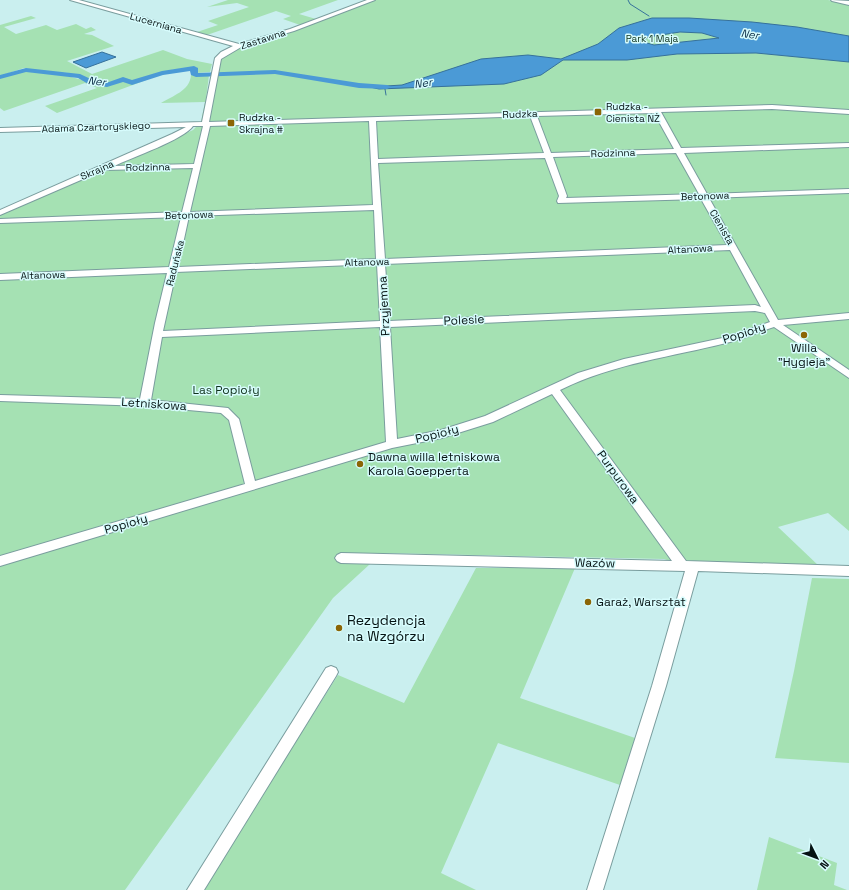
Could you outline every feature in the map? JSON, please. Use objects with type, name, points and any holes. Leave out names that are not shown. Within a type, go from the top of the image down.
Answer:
[{"type":"street","name":"Lucerniana","points":[[73,0],[239,46]]},
{"type":"street","name":"Zastawna","points":[[206,124],[219,56],[239,46],[290,30],[372,0]]},
{"type":"street","points":[[834,0],[849,3]]},
{"type":"street","name":"Rudzka","points":[[191,124],[780,107],[849,112]]},
{"type":"street","name":"Cienista","points":[[656,110],[678,151],[734,246],[775,323]]},
{"type":"street","points":[[533,114],[548,155]]},
{"type":"street","name":"Przyjemna","points":[[372,119],[376,161],[392,444]]},
{"type":"street","name":"Adama Czartoryskiego","points":[[0,130],[191,124]]},
{"type":"street","name":"Skrajna","points":[[0,213],[182,132],[191,124]]},
{"type":"street","name":"Raduńska","points":[[145,403],[158,334],[174,270],[206,124]]},
{"type":"street","name":"Rodzinna","points":[[376,161],[849,145]]},
{"type":"street","name":"Betonowa","points":[[548,155],[563,196],[561,201],[849,191]]},
{"type":"street","name":"Rodzinna","points":[[101,168],[196,166]]},
{"type":"street","name":"Betonowa","points":[[0,221],[378,207]]},
{"type":"street","name":"Altanowa","points":[[0,277],[734,246]]},
{"type":"street","name":"Polesie","points":[[158,334],[755,308],[769,311]]},
{"type":"street","name":"Popioły","points":[[0,561],[392,444],[442,434],[489,419],[554,389],[582,374],[624,362],[729,339],[775,323],[849,316]]},
{"type":"street","points":[[775,323],[849,375]]},
{"type":"street","name":"Purpurowa","points":[[554,389],[688,566]]},
{"type":"street","name":"Letniskowa","points":[[0,398],[145,403],[224,410],[234,418],[251,486]]},
{"type":"street","name":"Wazów","points":[[341,558],[688,566],[849,572]]},
{"type":"street","points":[[595,890],[659,686],[688,566]]},
{"type":"street","points":[[195,890],[331,672]]},
{"type":"green space","name":"Las Popioły","points":[[228,0],[338,0],[299,14],[316,19],[369,0],[828,0],[849,4],[849,531],[828,513],[778,527],[820,567],[688,562],[684,559],[682,565],[664,559],[382,553],[333,598],[125,890],[0,890],[0,214],[100,170],[112,167],[193,130],[197,126],[192,126],[189,122],[201,122],[205,102],[161,103],[184,89],[190,81],[191,75],[209,75],[206,99],[217,55],[234,47],[300,25],[283,19],[291,16],[276,11],[207,35],[197,32],[218,25],[208,21],[249,7],[237,3],[207,7]]},
{"type":"green space","points":[[31,16],[36,18],[4,27],[16,34],[46,25],[57,30],[76,24],[86,29],[91,27],[96,30],[84,34],[92,35],[114,46],[67,61],[92,74],[163,50],[187,59],[212,64],[210,72],[197,73],[197,68],[195,67],[171,70],[132,81],[124,78],[108,83],[98,83],[69,73],[38,71],[24,68],[0,76],[0,25]]},
{"type":"green space","points":[[23,71],[67,76],[83,80],[92,85],[106,86],[121,81],[132,84],[149,79],[57,113],[45,106],[97,88],[85,83],[4,111],[0,108],[0,78]]},
{"type":"green space","points":[[476,568],[575,568],[520,698],[635,738],[620,785],[498,743],[441,873],[476,890],[202,890],[338,675],[404,703]]},
{"type":"green space","points":[[812,578],[849,579],[849,763],[775,758]]},
{"type":"green space","points":[[769,837],[837,863],[834,885],[847,890],[757,890]]},
{"type":"water","points":[[652,18],[689,18],[752,22],[797,27],[849,36],[849,62],[756,53],[677,54],[627,60],[563,60],[541,75],[504,84],[379,89],[370,87],[402,85],[481,59],[528,55],[561,59],[598,44],[619,28]],"holes":[[[680,32],[702,33],[719,38],[654,45],[647,43],[645,40],[648,37]]]},
{"type":"water","points":[[102,52],[116,57],[86,68],[73,62]]},
{"type":"waterway","points":[[628,0],[630,4],[649,16]]},
{"type":"waterway","name":"Ner","points":[[0,77],[26,70],[80,76],[93,83],[107,85],[123,79],[132,83],[162,73],[194,68],[194,73],[196,75],[275,72],[359,86],[387,87]]},
{"type":"waterway","points":[[385,89],[386,95]]},
{"type":"place","name":"Rudzka - Cienista NŻ","points":[[598,112]]},
{"type":"place","name":"Rudzka - Skrajna #","points":[[231,123]]},
{"type":"place","name":"Willa \"Hygieja\"","points":[[804,335]]},
{"type":"place","name":"Dawna willa letniskowa Karola Goepperta","points":[[360,464]]},
{"type":"place","name":"Garaż, Warsztat","points":[[588,602]]},
{"type":"place","name":"Rezydencja na Wzgórzu","points":[[339,628]]},
{"type":"park label","name":"Park 1 Maja","points":[[652,38]]}]
